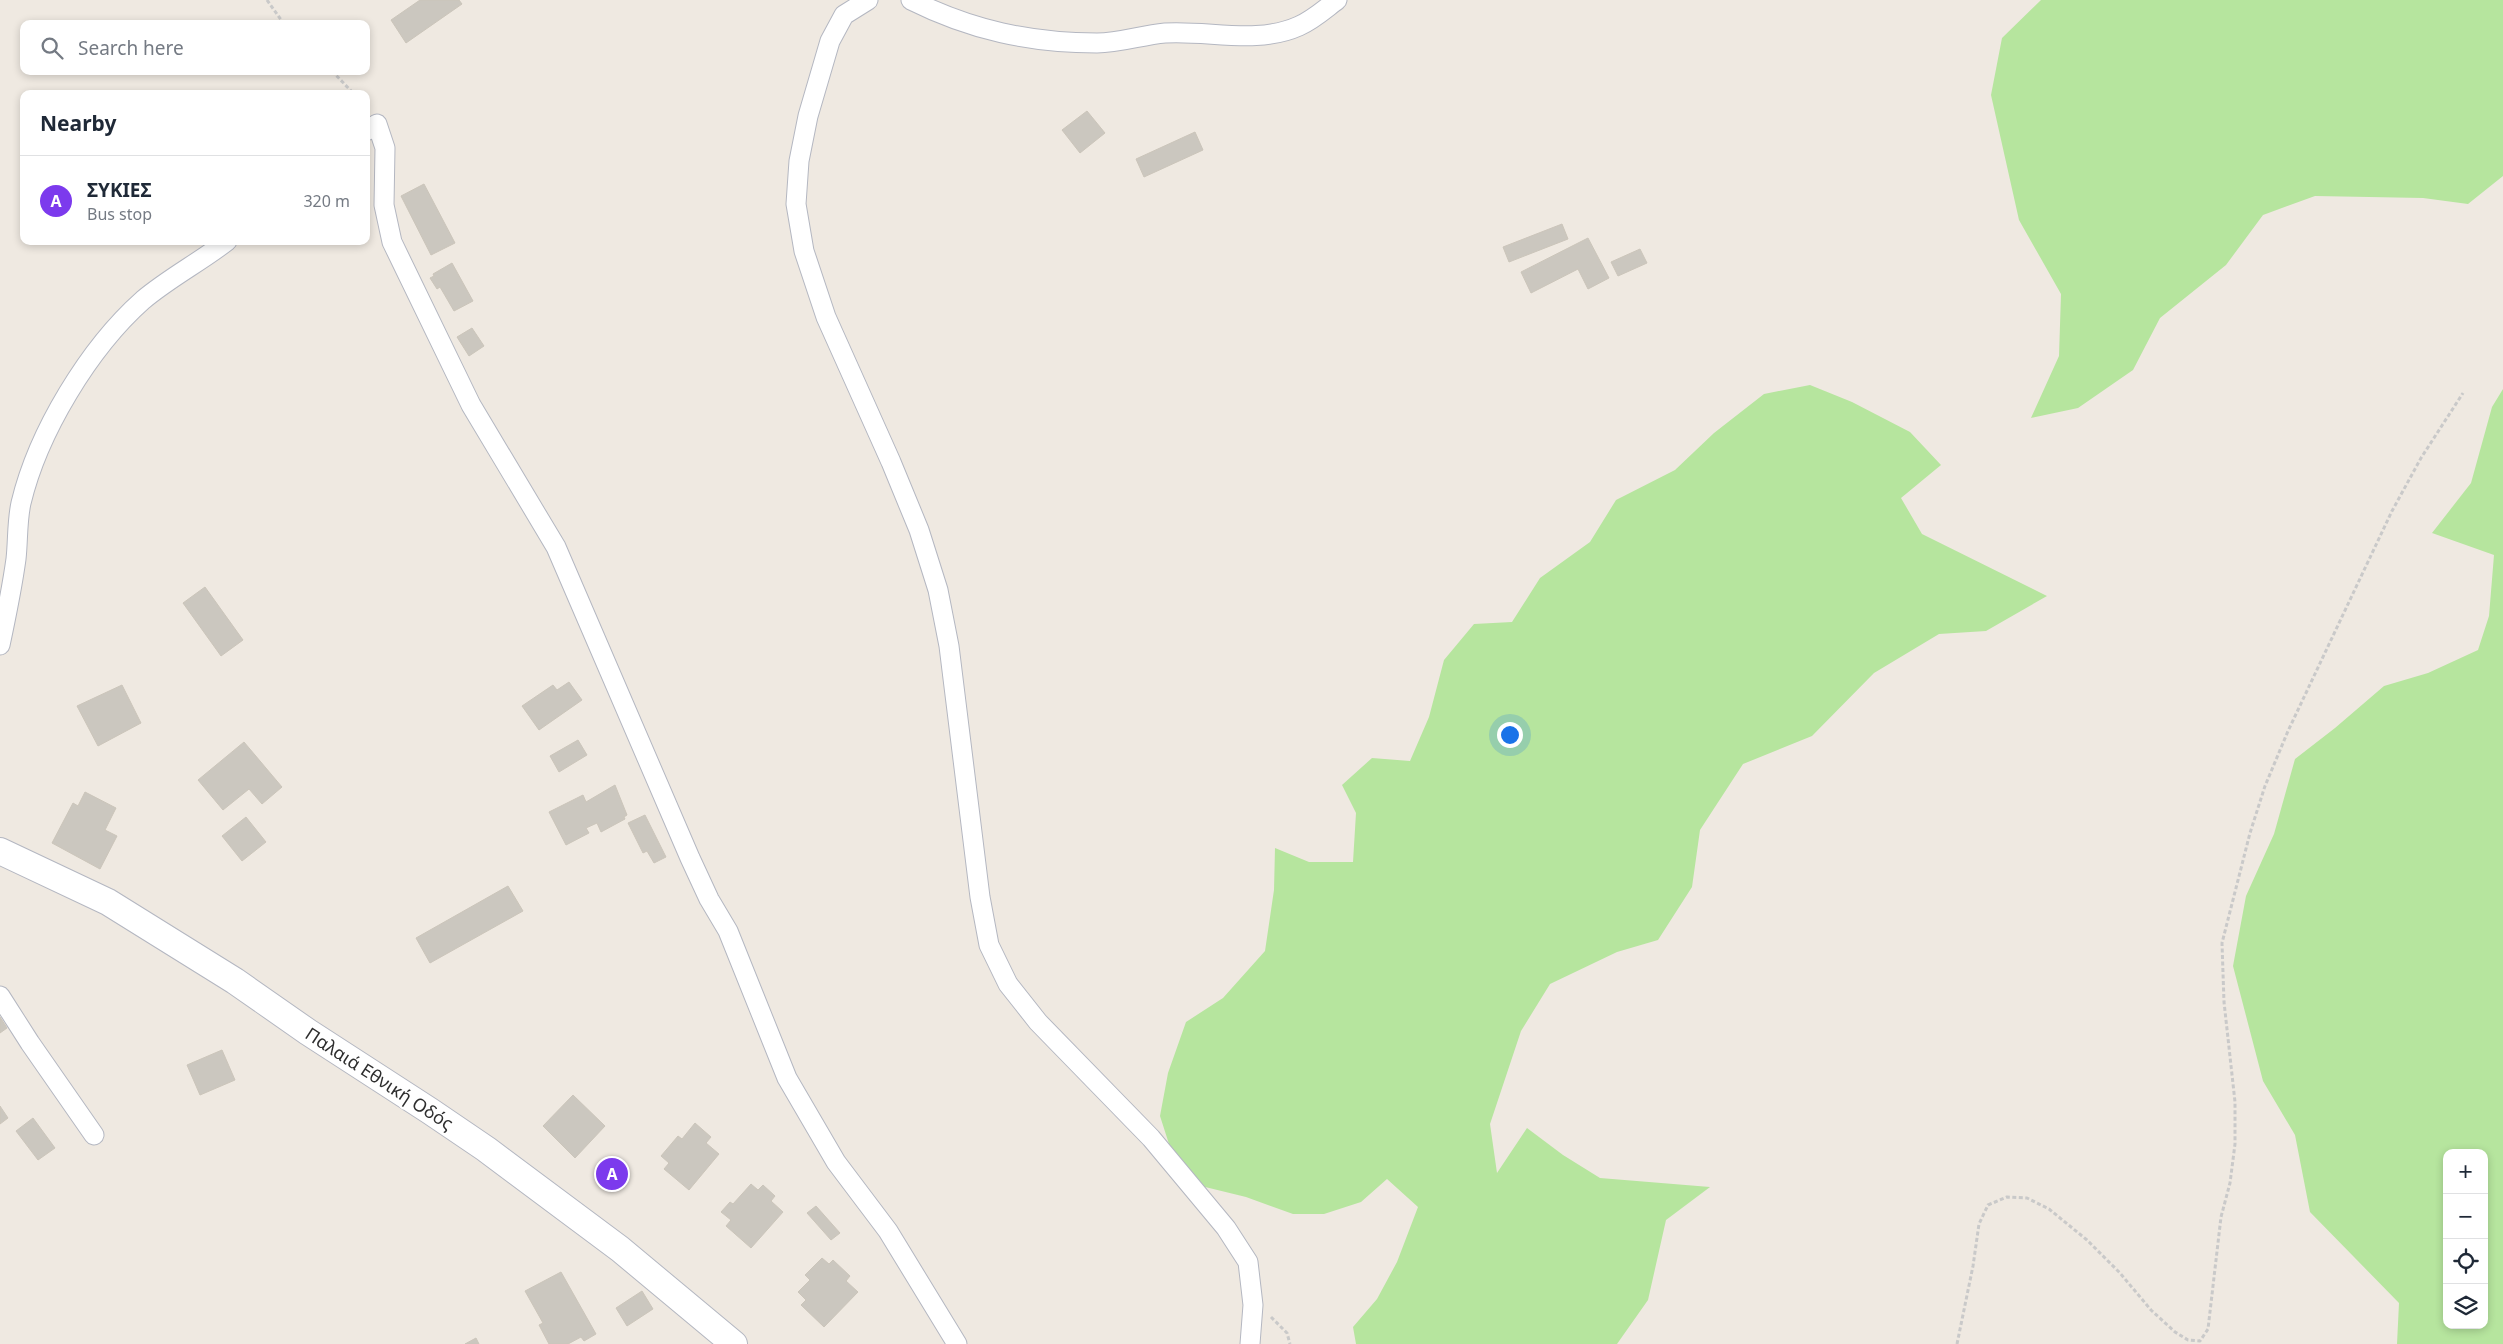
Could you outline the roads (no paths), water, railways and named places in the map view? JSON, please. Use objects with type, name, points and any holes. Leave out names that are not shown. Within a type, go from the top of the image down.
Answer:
[{"type":"street","points":[[868,0],[844,15],[830,42],[808,116],[799,161],[796,204],[804,252],[826,317],[891,462],[919,530],[938,590],[949,646],[980,897],[989,945],[1008,984],[1038,1022],[1151,1138],[1226,1228],[1248,1262],[1253,1305],[1250,1344]]},
{"type":"street","points":[[911,0],[947,18],[998,34],[1098,43],[1164,34],[1200,33],[1250,37],[1278,33],[1300,26],[1337,0]]},
{"type":"street","points":[[370,128],[377,124],[384,148],[384,205],[392,242],[471,404],[556,546],[690,858],[709,899],[728,931],[786,1078],[836,1162],[888,1231],[957,1344]]},
{"type":"street","points":[[0,645],[14,569],[21,504],[44,443],[75,382],[107,338],[143,300],[221,245]]},
{"type":"street","name":"Παλαιά Εθνική Οδός","points":[[0,851],[116,907],[235,982],[430,1111],[486,1149],[613,1244],[734,1344]]},
{"type":"street","points":[[0,996],[94,1134]]},
{"type":"place","name":"ΣΥΚΙΕΣ","points":[[612,1174]]}]
